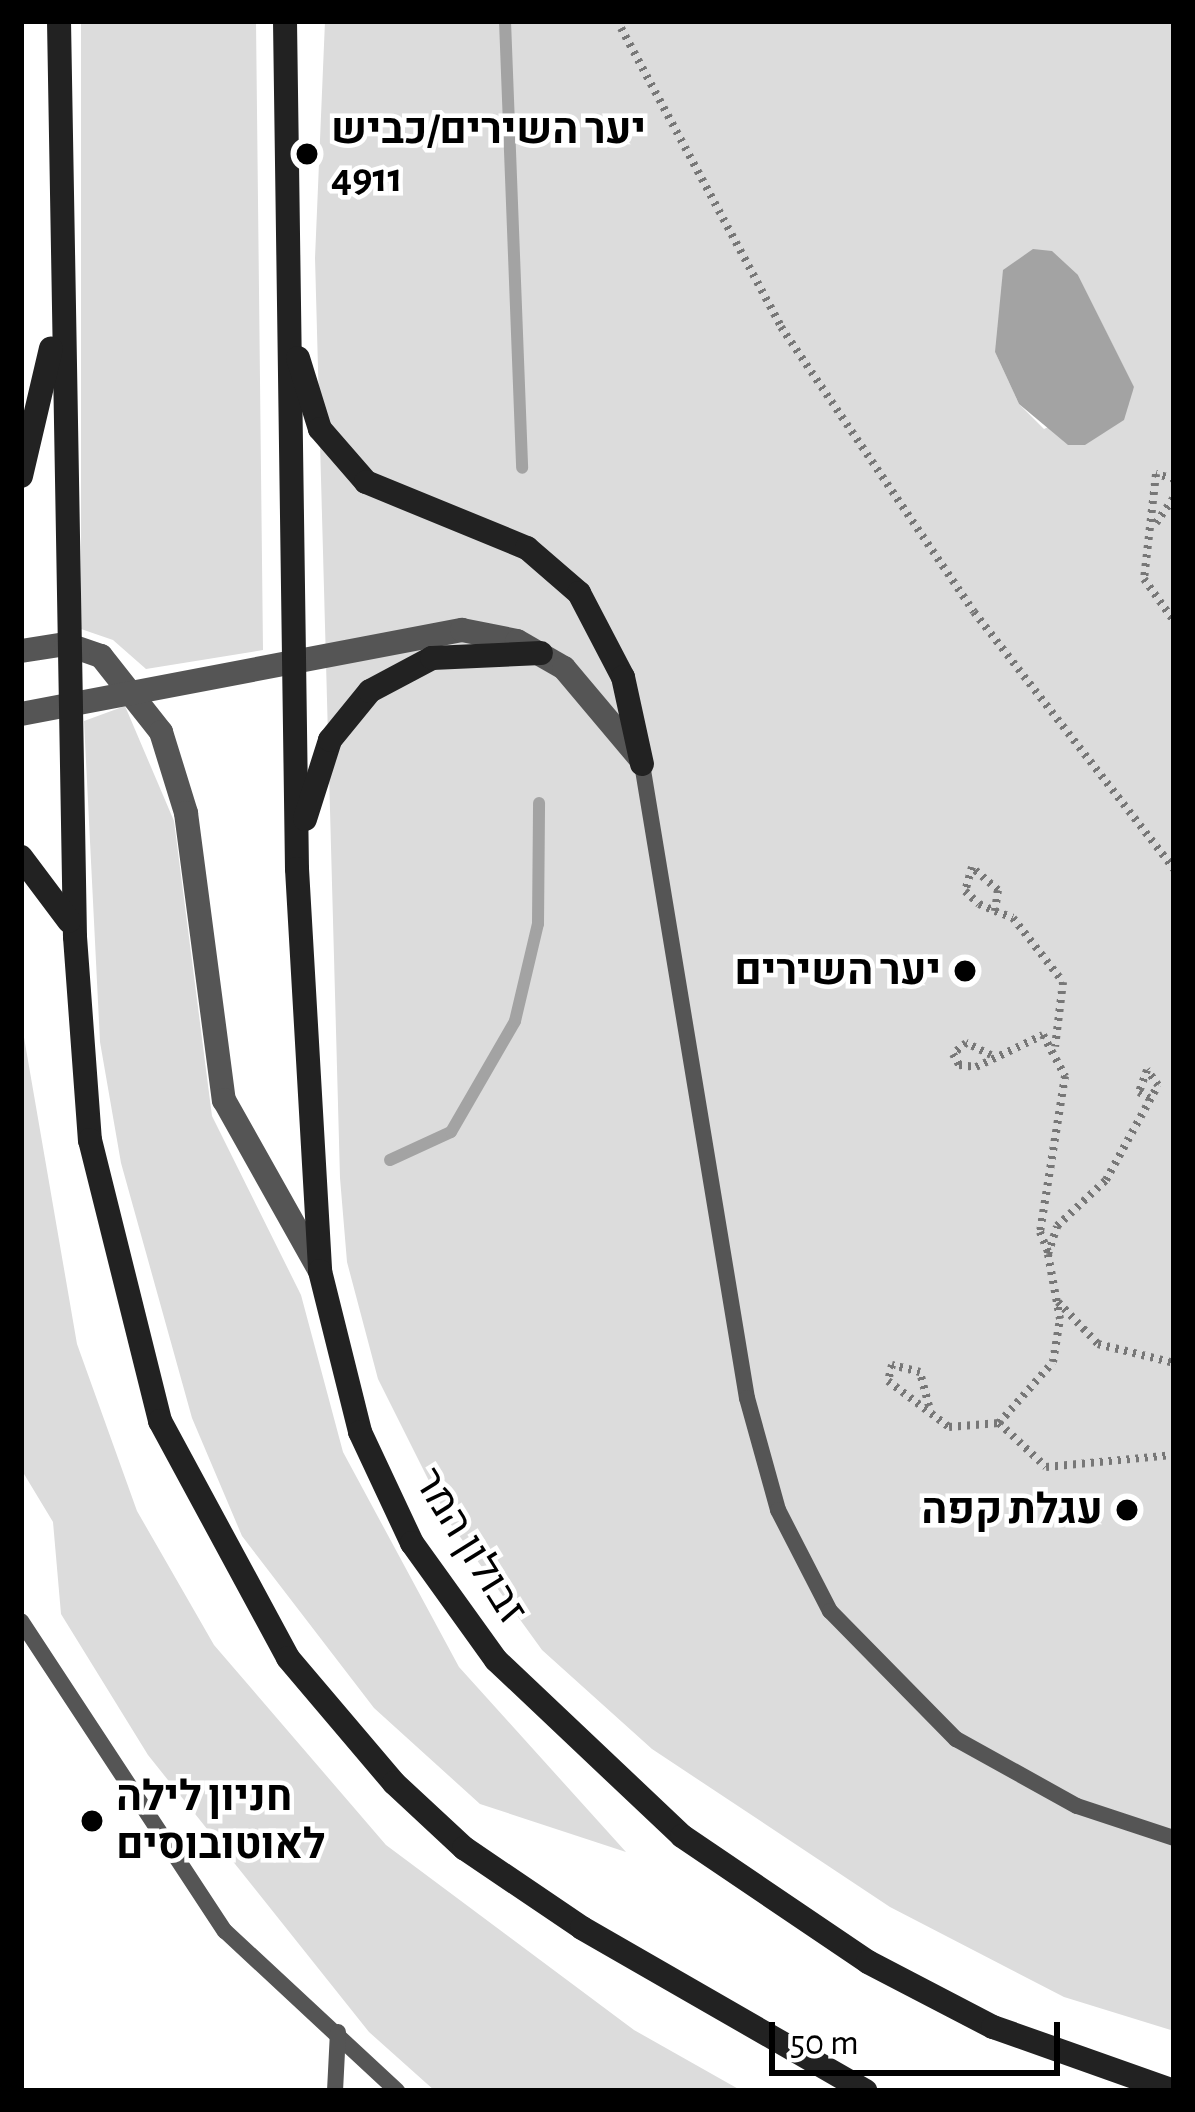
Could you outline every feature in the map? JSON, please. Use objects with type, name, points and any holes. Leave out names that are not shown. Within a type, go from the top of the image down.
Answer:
[{"type":"main road","points":[[59,21],[66,644],[75,937],[90,1140],[132,1337],[204,1514],[288,1658],[344,1731],[464,1848],[725,2016],[866,2091]]},
{"type":"main road","points":[[285,21],[286,301],[311,408],[348,466],[390,497],[527,548],[579,593],[622,677],[642,764]]},
{"type":"main road","points":[[21,476],[62,268]]},
{"type":"main road","name":"זבולון המר","points":[[286,301],[297,869],[320,1271],[360,1432],[412,1543],[554,1725],[682,1836],[868,1962],[993,2026],[1174,2091]]},
{"type":"main road","points":[[297,869],[317,769],[370,691],[432,658],[542,653]]},
{"type":"main road","points":[[21,856],[60,899],[75,937]]},
{"type":"street","points":[[21,714],[134,689],[290,668],[432,632],[490,634],[542,653],[604,704],[642,764]]},
{"type":"street","points":[[21,651],[66,644],[101,656],[134,689],[161,732],[186,813],[224,1100],[320,1271]]},
{"type":"lane","points":[[642,764],[747,1398],[778,1510],[830,1611],[956,1739],[1077,1806],[1174,1838]]},
{"type":"lane","points":[[21,1621],[225,1931],[397,2091]]},
{"type":"lane","points":[[335,2091],[338,2032]]},
{"type":"path","points":[[621,28],[782,327],[974,612],[1174,869]]},
{"type":"path","points":[[1174,479],[1156,474],[1155,524],[1144,579],[1174,621]]},
{"type":"path","points":[[1155,524],[1174,497]]},
{"type":"path","points":[[929,1406],[920,1372],[892,1365],[888,1381],[929,1406],[949,1427],[999,1423],[1053,1362],[1057,1301],[1040,1232],[1065,1076],[1055,1047],[1063,982],[1049,955],[964,891],[971,867],[998,890],[995,911]]},
{"type":"path","points":[[991,1054],[966,1042],[953,1054],[958,1065],[976,1067],[991,1054],[1042,1036],[1055,1047]]},
{"type":"path","points":[[1048,1254],[1057,1226],[1106,1180],[1149,1098]]},
{"type":"path","points":[[1057,1301],[1098,1344],[1174,1363]]},
{"type":"path","points":[[999,1423],[1046,1467],[1174,1455]]},
{"type":"shaded area","points":[[81,21],[256,21],[263,650],[146,669],[113,640],[81,629]]},
{"type":"shaded area","points":[[325,21],[1174,21],[1174,2031],[1064,1997],[890,1907],[652,1749],[542,1650],[450,1523],[378,1379],[347,1262],[340,1178],[315,258]],"holes":[[[1078,275],[1134,388],[1044,429],[1019,404],[995,352]]]},
{"type":"shaded area","points":[[1033,249],[1052,251],[1078,275],[1134,387],[1124,420],[1085,445],[1068,445],[1019,404],[995,352],[1003,270]]},
{"type":"shaded area","points":[[125,706],[174,821],[212,1116],[301,1295],[343,1452],[459,1667],[626,1852],[480,1804],[374,1708],[242,1536],[192,1418],[121,1163],[100,1042],[84,721]]},
{"type":"shaded area","points":[[21,1020],[77,1344],[137,1511],[214,1645],[386,1845],[634,2030],[742,2091],[435,2091],[369,2032],[148,1755],[61,1614],[53,1522],[21,1469]]},
{"type":"waterway","points":[[505,21],[522,468]]},
{"type":"waterway","points":[[390,1160],[451,1132],[515,1021],[538,924],[539,803]]},
{"type":"place","name":"יער השירים/כביש 4911","points":[[307,154]]},
{"type":"place","name":"יער השירים","points":[[965,971]]},
{"type":"place","name":"עגלת קפה","points":[[1127,1510]]},
{"type":"place","name":"חניון לילה לאוטובוסים","points":[[92,1821]]}]
